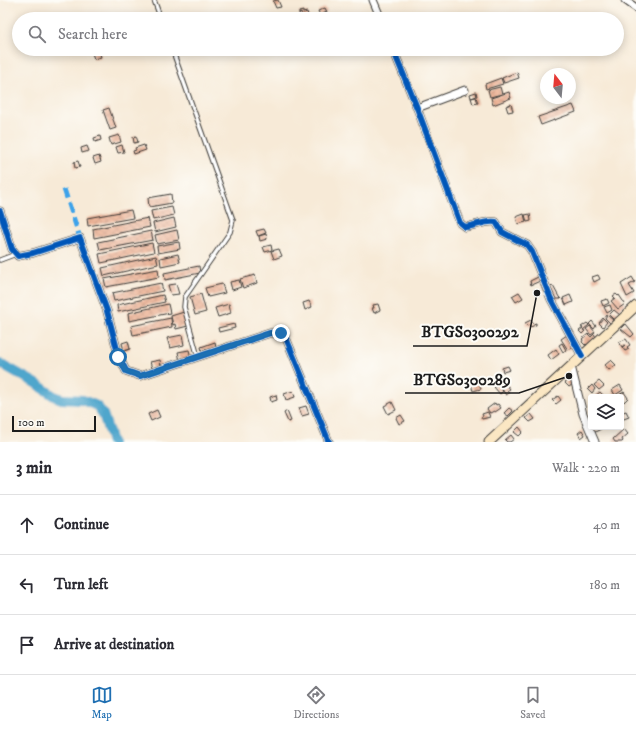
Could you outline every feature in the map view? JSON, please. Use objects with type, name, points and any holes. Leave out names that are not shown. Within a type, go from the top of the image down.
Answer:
[{"type":"main road","points":[[489,442],[636,306]]},
{"type":"street","points":[[373,0],[378,12]]},
{"type":"street","points":[[625,0],[636,8]]},
{"type":"street","points":[[396,56],[418,108],[460,223],[465,227],[490,221],[496,222],[502,232],[527,245],[532,252],[551,299],[582,356]]},
{"type":"street","points":[[418,108],[465,90]]},
{"type":"street","points":[[0,211],[12,249],[18,256],[80,238],[107,311],[118,357],[126,371],[140,376],[270,333],[281,333],[286,338],[329,442]]},
{"type":"street","points":[[571,366],[583,414],[595,442]]},
{"type":"lane","points":[[154,0],[158,12]]},
{"type":"lane","points":[[175,56],[233,220],[230,232],[185,297],[184,307],[198,357]]},
{"type":"lane","points":[[0,260],[16,254]]},
{"type":"building","points":[[278,0],[281,7],[276,8],[273,1]]},
{"type":"building","points":[[325,8],[327,12],[318,12]]},
{"type":"building","points":[[93,56],[101,56],[101,57],[94,59]]},
{"type":"building","points":[[517,72],[519,78],[504,83],[502,78]]},
{"type":"building","points":[[501,78],[503,84],[486,89],[485,84]]},
{"type":"building","points":[[500,87],[502,94],[490,97],[488,90]]},
{"type":"building","points":[[476,92],[477,96],[471,98],[470,94]]},
{"type":"building","points":[[509,92],[511,98],[493,105],[491,98]]},
{"type":"building","points":[[476,97],[478,103],[473,104],[471,98]]},
{"type":"building","points":[[511,104],[513,111],[508,112],[506,106]]},
{"type":"building","points":[[573,105],[576,112],[541,125],[538,117]]},
{"type":"building","points":[[109,108],[116,128],[110,130],[103,110]]},
{"type":"building","points":[[119,135],[121,142],[111,145],[109,138]]},
{"type":"building","points":[[100,136],[101,140],[95,142],[94,138]]},
{"type":"building","points":[[136,136],[138,142],[134,143],[133,137]]},
{"type":"building","points":[[122,145],[124,152],[118,153],[116,147]]},
{"type":"building","points":[[144,145],[146,150],[134,154],[133,151],[136,150],[135,148]]},
{"type":"building","points":[[87,146],[89,151],[82,153],[81,148]]},
{"type":"building","points":[[99,156],[101,162],[95,164],[93,158]]},
{"type":"building","points":[[78,161],[80,167],[75,168],[74,162]]},
{"type":"building","points":[[171,194],[172,203],[149,207],[148,198]]},
{"type":"building","points":[[172,207],[174,215],[153,220],[151,211]]},
{"type":"building","points":[[131,210],[133,218],[88,226],[87,218]]},
{"type":"building","points":[[524,214],[526,222],[518,224],[516,217]]},
{"type":"building","points":[[530,214],[531,221],[527,222],[525,215]]},
{"type":"building","points":[[148,218],[150,227],[94,238],[93,229]]},
{"type":"building","points":[[174,218],[176,227],[155,232],[153,223]]},
{"type":"building","points":[[264,229],[266,233],[258,236],[256,231]]},
{"type":"building","points":[[177,230],[179,240],[157,244],[155,235]]},
{"type":"building","points":[[151,231],[153,240],[100,250],[98,242]]},
{"type":"building","points":[[266,234],[267,239],[260,241],[259,236]]},
{"type":"building","points":[[179,242],[180,249],[158,253],[157,246]]},
{"type":"building","points":[[152,243],[154,252],[101,263],[99,254]]},
{"type":"building","points":[[271,245],[272,250],[265,252],[263,247]]},
{"type":"building","points":[[279,249],[282,256],[274,259],[271,251]]},
{"type":"building","points":[[178,254],[180,262],[161,266],[160,258]]},
{"type":"building","points":[[156,256],[158,264],[104,276],[102,268]]},
{"type":"building","points":[[199,266],[200,273],[165,280],[164,273]]},
{"type":"building","points":[[158,269],[159,277],[106,287],[104,279]]},
{"type":"building","points":[[255,275],[257,283],[243,288],[240,279]]},
{"type":"building","points":[[598,275],[600,279],[594,282],[592,277]]},
{"type":"building","points":[[538,277],[540,281],[531,285],[530,281]]},
{"type":"building","points":[[632,277],[635,282],[629,285],[634,293],[627,297],[621,284]]},
{"type":"building","points":[[239,280],[241,287],[232,290],[230,282]]},
{"type":"building","points":[[161,283],[163,291],[114,301],[112,293]]},
{"type":"building","points":[[176,284],[179,294],[171,295],[168,285]]},
{"type":"building","points":[[222,284],[225,293],[208,297],[205,288]]},
{"type":"building","points":[[553,286],[561,299],[556,299],[550,287]]},
{"type":"building","points":[[519,292],[523,298],[516,302],[512,296]]},
{"type":"building","points":[[201,294],[206,312],[195,315],[190,297]]},
{"type":"building","points":[[616,294],[618,296],[619,295],[625,304],[618,309],[611,301],[615,298],[613,296]]},
{"type":"building","points":[[163,295],[165,302],[118,312],[117,305]]},
{"type":"building","points":[[570,295],[573,302],[566,305],[563,298]]},
{"type":"building","points":[[607,299],[609,303],[603,306],[601,301]]},
{"type":"building","points":[[309,301],[312,307],[305,310],[303,303]]},
{"type":"building","points":[[168,304],[170,313],[129,321],[128,313]]},
{"type":"building","points":[[229,304],[231,313],[218,317],[215,308]]},
{"type":"building","points":[[378,304],[380,310],[374,313],[372,308],[374,308],[373,305]]},
{"type":"building","points":[[610,305],[612,310],[607,313],[604,307]]},
{"type":"building","points":[[614,310],[620,315],[614,320],[609,315]]},
{"type":"building","points":[[184,312],[188,326],[176,329],[175,324],[173,325],[171,316]]},
{"type":"building","points":[[607,315],[613,320],[611,324],[605,318]]},
{"type":"building","points":[[171,318],[172,327],[133,335],[131,326]]},
{"type":"building","points":[[603,318],[607,322],[603,327],[599,323]]},
{"type":"building","points":[[531,320],[533,324],[536,323],[536,325],[530,327],[529,325],[527,326],[525,323]]},
{"type":"building","points":[[592,321],[596,326],[594,329],[589,324]]},
{"type":"building","points":[[587,323],[589,325],[583,330],[585,331],[582,334],[579,331],[583,328],[581,327]]},
{"type":"building","points":[[234,324],[235,328],[219,332],[218,328]]},
{"type":"building","points":[[626,324],[634,334],[631,337],[621,329]]},
{"type":"building","points":[[590,326],[595,332],[591,335],[586,329]]},
{"type":"building","points":[[588,334],[591,337],[594,334],[596,337],[585,345],[582,342],[582,339]]},
{"type":"building","points":[[182,335],[184,345],[170,348],[167,338]]},
{"type":"building","points":[[567,335],[574,347],[568,350],[561,339]]},
{"type":"building","points":[[626,339],[630,345],[627,347],[629,349],[625,351],[619,342]]},
{"type":"building","points":[[128,341],[130,349],[124,351],[122,343]]},
{"type":"building","points":[[215,342],[216,349],[208,352],[207,349],[202,351],[201,347]]},
{"type":"building","points":[[562,343],[566,350],[563,352],[559,345]]},
{"type":"building","points":[[556,349],[559,354],[551,360],[548,355]]},
{"type":"building","points":[[189,350],[191,358],[180,361],[178,352]]},
{"type":"building","points":[[160,360],[161,366],[152,368],[150,362]]},
{"type":"building","points":[[611,360],[616,365],[609,370],[605,365]]},
{"type":"building","points":[[508,366],[510,370],[503,372],[502,368]]},
{"type":"building","points":[[569,380],[573,384],[569,387],[565,383]]},
{"type":"building","points":[[599,381],[604,386],[599,390],[594,385]]},
{"type":"building","points":[[479,382],[481,389],[473,391],[471,384]]},
{"type":"building","points":[[506,384],[510,389],[507,391],[509,393],[506,395],[501,388]]},
{"type":"building","points":[[498,385],[503,391],[500,394],[494,387]]},
{"type":"building","points":[[592,385],[595,389],[592,393],[588,389]]},
{"type":"building","points":[[620,385],[623,390],[614,394],[612,390]]},
{"type":"building","points":[[293,391],[295,397],[286,400],[284,394]]},
{"type":"building","points":[[624,392],[628,398],[624,402],[624,394],[621,394]]},
{"type":"building","points":[[276,395],[277,400],[271,402],[270,397]]},
{"type":"building","points":[[558,396],[561,400],[556,404],[552,400]]},
{"type":"building","points":[[392,402],[396,410],[388,414],[384,406]]},
{"type":"building","points":[[495,403],[501,408],[490,413],[487,409]]},
{"type":"building","points":[[306,406],[309,414],[302,416],[299,408]]},
{"type":"building","points":[[509,408],[513,411],[508,416],[504,413]]},
{"type":"building","points":[[157,410],[160,417],[151,421],[148,414]]},
{"type":"building","points":[[287,411],[291,421],[288,422],[284,413]]},
{"type":"building","points":[[626,411],[629,417],[624,419],[624,412]]},
{"type":"building","points":[[488,412],[490,417],[482,419],[482,414]]},
{"type":"building","points":[[531,414],[535,419],[530,422],[526,418]]},
{"type":"building","points":[[401,415],[405,421],[399,424],[396,418]]},
{"type":"building","points":[[519,427],[523,432],[519,436],[514,432]]},
{"type":"building","points":[[624,429],[628,434],[622,439],[622,442],[615,442],[613,439]]},
{"type":"building","points":[[582,430],[585,435],[581,438],[578,433]]},
{"type":"building","points":[[591,430],[599,430],[591,434]]},
{"type":"building","points":[[511,435],[514,439],[507,442],[505,440]]},
{"type":"waterway","points":[[0,363],[37,384],[54,396],[62,399],[83,400],[97,406],[103,414],[112,442]]},
{"type":"marked path","points":[[64,189],[80,238]]},
{"type":"cycle path","points":[[396,56],[460,223],[465,227],[488,222],[496,222],[502,232],[527,245],[532,252],[551,299],[582,356]]},
{"type":"cycle path","points":[[0,211],[12,249],[18,256],[33,253],[80,238],[107,311],[119,357],[126,371],[140,376],[270,333],[281,333],[286,338],[329,442]]},
{"type":"place","name":"BTGS0300292","points":[[537,293]]},
{"type":"place","name":"BTGS0300289","points":[[569,376]]},
{"type":"route","points":[[118,357],[126,371],[140,376],[270,333],[281,333]]}]
